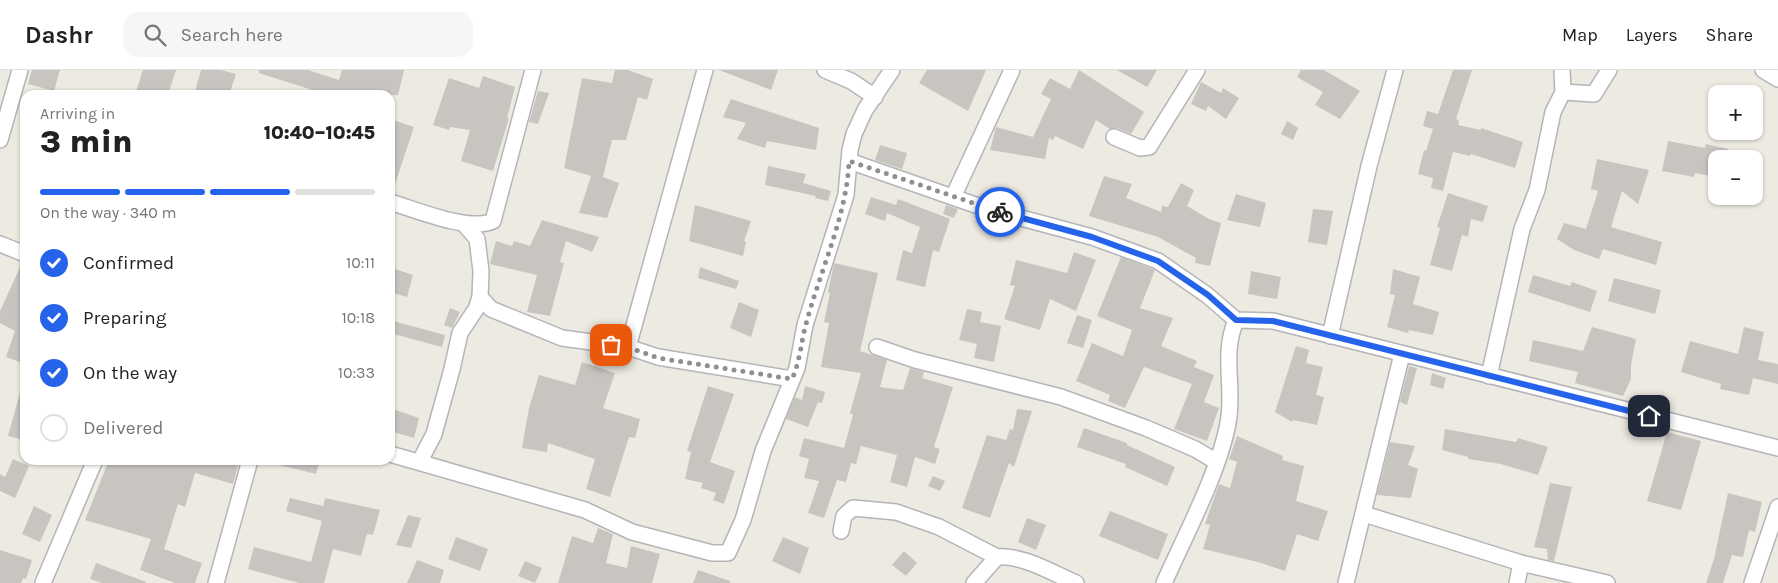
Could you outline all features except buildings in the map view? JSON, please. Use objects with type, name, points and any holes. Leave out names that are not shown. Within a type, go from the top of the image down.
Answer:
[{"type":"street","points":[[0,140],[19,97],[20,70]]},
{"type":"street","points":[[395,204],[465,225],[483,225],[493,221],[533,70]]},
{"type":"street","points":[[628,347],[705,70]]},
{"type":"street","points":[[825,70],[851,81],[875,97]]},
{"type":"street","points":[[395,455],[585,510],[632,532],[723,555],[728,553],[734,543],[763,451],[797,368],[805,325],[846,195],[854,134],[865,110],[892,70]]},
{"type":"street","points":[[953,197],[1012,70]]},
{"type":"street","points":[[1114,137],[1140,148],[1148,147],[1197,70]]},
{"type":"street","points":[[1330,336],[1369,166],[1395,70]]},
{"type":"street","points":[[1489,376],[1522,229],[1538,190],[1553,112],[1563,92],[1562,70]]},
{"type":"street","points":[[1563,92],[1594,94],[1609,70]]},
{"type":"street","points":[[1763,70],[1778,79]]},
{"type":"street","points":[[849,161],[953,197],[1058,230],[1092,237],[1158,261],[1208,295],[1236,320],[1273,321],[1778,448]]},
{"type":"street","points":[[420,462],[434,434],[460,334],[472,316],[480,297],[482,271],[477,239],[465,225]]},
{"type":"street","points":[[477,239],[483,225]]},
{"type":"street","points":[[0,244],[20,252]]},
{"type":"street","points":[[480,297],[491,309],[562,338],[628,347],[658,358],[792,379]]},
{"type":"street","points":[[472,316],[491,309]]},
{"type":"street","points":[[1164,583],[1217,462],[1228,425],[1231,404],[1227,369],[1231,333],[1236,320]]},
{"type":"street","points":[[877,347],[915,360],[1061,396],[1146,428],[1194,449],[1217,462]]},
{"type":"street","points":[[1346,583],[1402,354]]},
{"type":"street","points":[[42,583],[93,465]]},
{"type":"street","points":[[216,583],[249,465]]},
{"type":"street","points":[[1752,583],[1778,507]]},
{"type":"street","points":[[841,531],[844,516],[852,508],[896,512],[939,527],[997,557],[1025,561],[1076,583]]},
{"type":"street","points":[[1364,514],[1521,563],[1607,583]]},
{"type":"street","points":[[974,583],[997,557]]},
{"type":"street","points":[[1517,583],[1521,563]]},
{"type":"way so far","points":[[611,345],[628,347],[658,358],[792,379],[797,368],[805,325],[846,195],[849,161],[1000,212]]},
{"type":"route","points":[[1000,212],[1058,230],[1092,237],[1158,261],[1208,295],[1236,320],[1273,321],[1649,416]]}]
